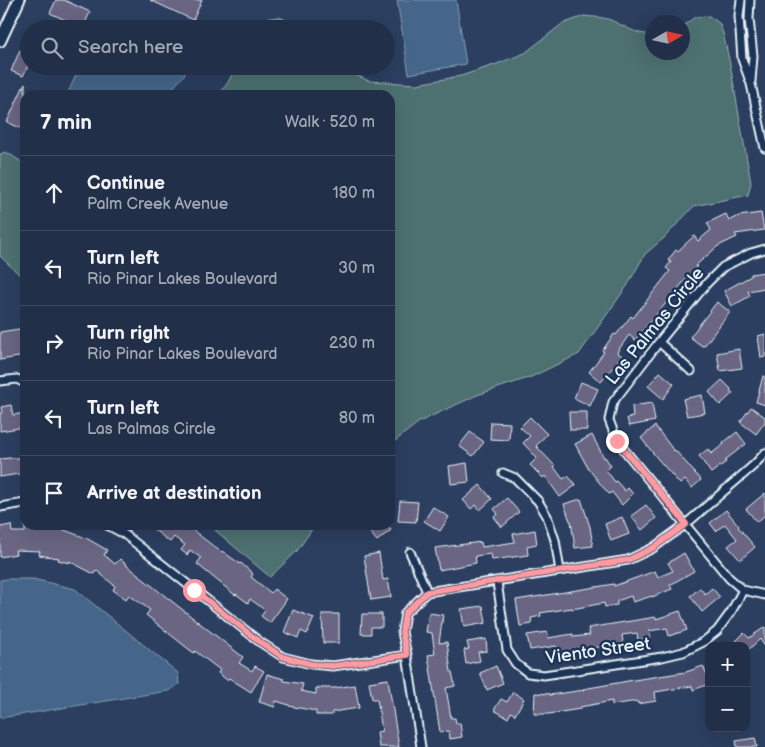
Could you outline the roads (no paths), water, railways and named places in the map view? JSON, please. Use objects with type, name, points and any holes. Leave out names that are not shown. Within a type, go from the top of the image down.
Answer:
[{"type":"street","points":[[0,41],[19,0]]},
{"type":"street","points":[[741,0],[739,16],[742,59],[751,84],[765,148]]},
{"type":"street","points":[[750,0],[749,19],[753,56],[751,84]]},
{"type":"street","name":"Las Palmas Circle","points":[[743,590],[729,578],[617,441],[610,420],[613,402],[707,283],[723,267],[751,252],[765,250]]},
{"type":"street","points":[[659,342],[691,371]]},
{"type":"street","points":[[0,381],[17,379],[20,380]]},
{"type":"street","points":[[421,747],[402,632],[405,613],[427,592],[628,560],[653,548],[686,524],[754,465],[765,453]]},
{"type":"street","points":[[503,474],[515,478],[538,501],[547,516],[555,540],[560,571]]},
{"type":"street","points":[[0,507],[20,505]]},
{"type":"street","points":[[117,530],[260,642],[283,657],[311,664],[333,666],[407,655]]},
{"type":"street","points":[[410,552],[427,592]]},
{"type":"street","name":"Viento Street","points":[[497,582],[507,650],[516,664],[528,673],[544,676],[684,652],[703,642],[717,631],[731,612],[743,590]]},
{"type":"street","points":[[743,590],[765,595]]},
{"type":"water","points":[[397,0],[456,0],[466,64],[409,74]]},
{"type":"water","points":[[76,75],[184,75],[171,90],[69,90]]},
{"type":"water","points":[[33,579],[75,589],[178,673],[179,684],[168,691],[0,718],[0,580]]}]
